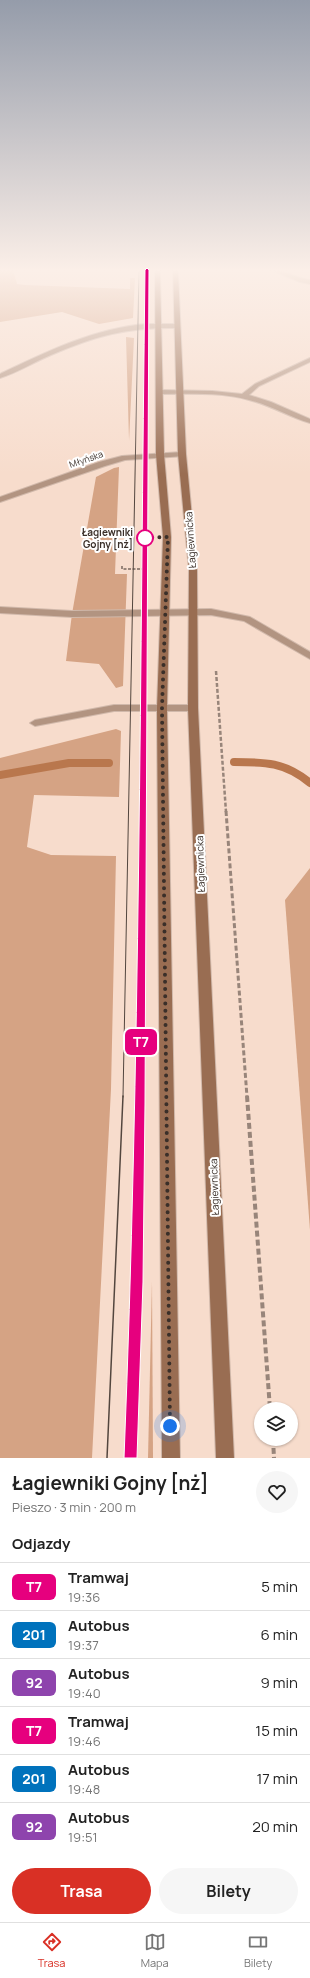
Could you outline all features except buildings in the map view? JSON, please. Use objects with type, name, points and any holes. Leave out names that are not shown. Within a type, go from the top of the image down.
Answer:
[{"type":"main road","points":[[158,338],[160,454],[168,537],[168,570],[164,612],[162,708],[171,1458]]},
{"type":"main road","name":"Łagiewnicka","points":[[177,338],[182,454],[192,562],[193,708],[225,1458]]},
{"type":"street","points":[[0,376],[45,355],[95,338]]},
{"type":"street","points":[[244,396],[257,385],[310,360]]},
{"type":"street","points":[[160,392],[210,392],[244,396],[274,406],[310,421]]},
{"type":"street","name":"Młyńska","points":[[0,500],[102,464],[125,458],[160,454],[182,454]]},
{"type":"street","points":[[0,610],[72,614],[211,612],[247,619],[310,656]]},
{"type":"street","points":[[35,723],[114,708],[193,708]]},
{"type":"path","points":[[122,566],[122,569],[150,569]]},
{"type":"path","points":[[216,664],[269,1402]]},
{"type":"path","points":[[273,1446],[274,1458]]},
{"type":"shaded area","points":[[126,338],[134,338],[129,441]]},
{"type":"shaded area","points":[[119,467],[115,574],[127,574],[123,686],[116,688],[99,664],[66,661],[72,614],[96,477]]},
{"type":"shaded area","points":[[116,729],[121,731],[119,797],[34,795],[27,847],[51,855],[116,856],[111,1089],[92,1458],[0,1458],[0,758]]},
{"type":"shaded area","points":[[310,868],[310,1230],[285,900]]},
{"type":"shaded area","points":[[152,1281],[153,1458],[148,1458]]},
{"type":"waterway","points":[[234,762],[265,763],[283,767],[301,776],[310,783]]},
{"type":"waterway","points":[[0,775],[69,763],[109,763]]},
{"type":"tram line","points":[[123,1097],[138,338]]},
{"type":"tram line","points":[[140,1097],[146,338]]},
{"type":"tram line","name":"T7","points":[[131,1458],[137,1282],[140,1104],[147,338]]},
{"type":"tram line","points":[[107,1458],[123,1096]]},
{"type":"tram line","points":[[131,1458],[137,1282],[140,1096]]},
{"type":"place","name":"Łagiewniki Gojny [nż]","points":[[145,538]]},
{"type":"route","points":[[145,538],[168,537],[168,570],[164,612],[162,708],[170,1426]]}]
